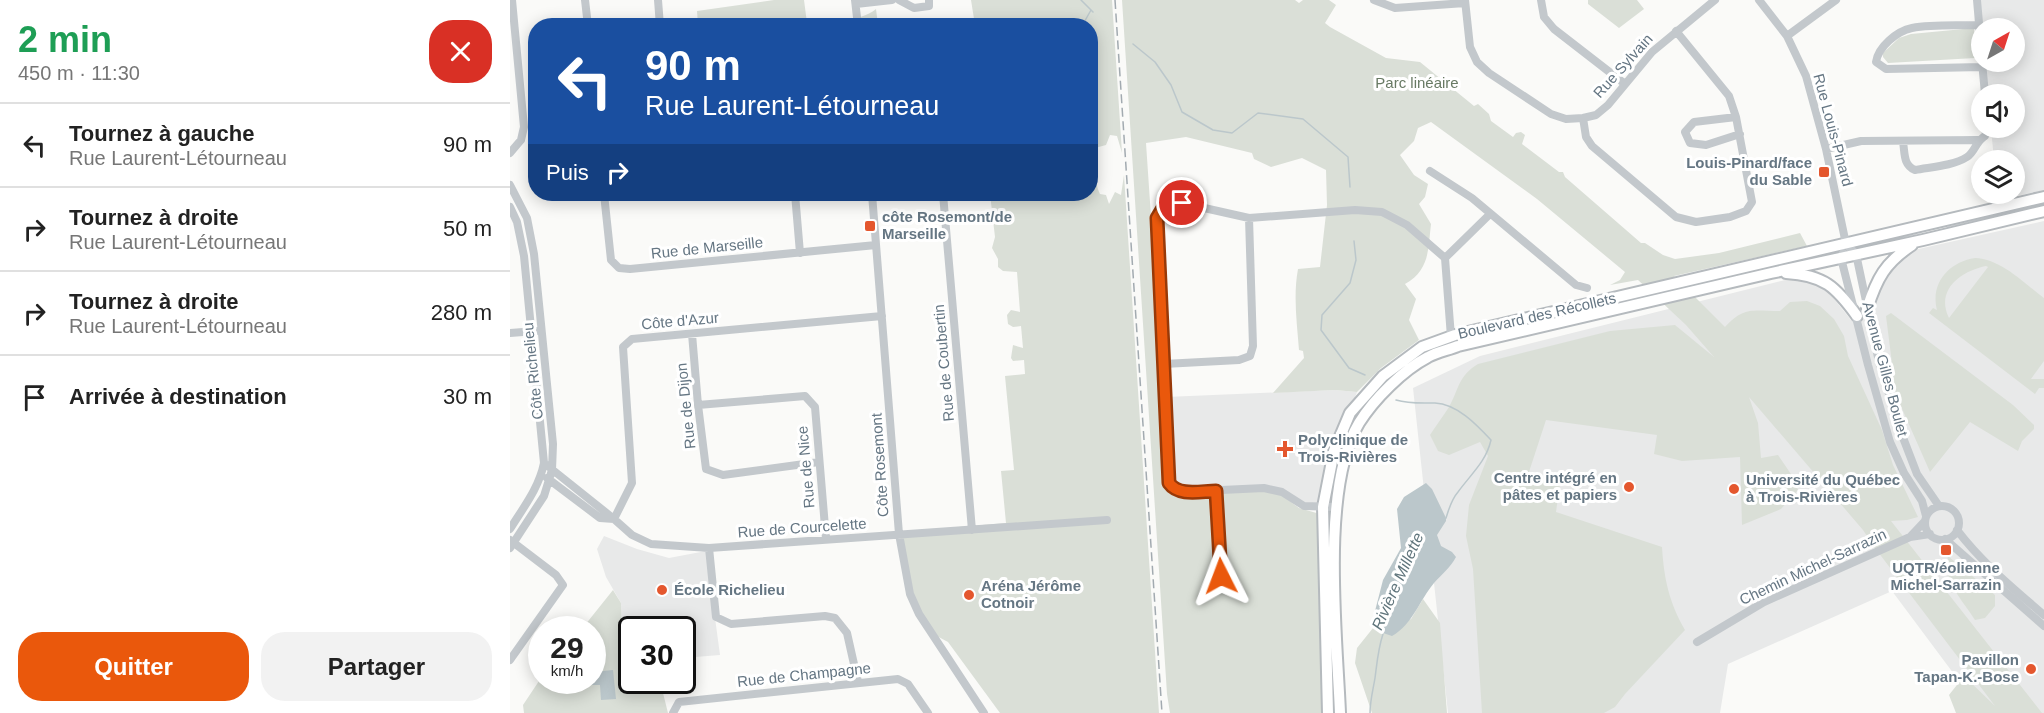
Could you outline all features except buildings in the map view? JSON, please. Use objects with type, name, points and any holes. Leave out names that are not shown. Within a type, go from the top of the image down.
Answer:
[{"type":"main road","name":"Boulevard des Récollets","points":[[1328,713],[1323,507],[1334,451],[1350,413],[1391,371],[1422,347],[1451,337],[2044,197]]},
{"type":"main road","name":"Boulevard des Récollets","points":[[1340,713],[1335,577],[1336,507],[1346,454],[1358,425],[1373,402],[1390,385],[1427,357],[1458,346],[1923,240],[2044,210]]},
{"type":"main road","points":[[1867,309],[1875,285],[1887,265],[1911,246],[1923,240]]},
{"type":"main road","points":[[1771,273],[1809,274],[1824,280],[1841,294],[1857,316]]},
{"type":"street","points":[[510,153],[521,141],[524,127],[514,74],[512,0]]},
{"type":"street","points":[[585,0],[587,18]]},
{"type":"street","points":[[658,0],[659,18]]},
{"type":"street","points":[[857,18],[856,2],[892,0]]},
{"type":"street","points":[[899,0],[914,8],[929,6],[929,0]]},
{"type":"street","points":[[1374,0],[1395,8],[1465,2],[1470,47],[1477,63],[1489,73],[1551,114],[1566,119],[1583,118],[1586,136],[1592,146],[1676,217],[1696,222],[1730,217],[1746,211],[1752,202],[1736,117],[1729,96],[1676,30]]},
{"type":"street","points":[[1541,0],[1544,17],[1554,29],[1625,84]]},
{"type":"street","name":"Rue Sylvain","points":[[1583,118],[1596,115],[1608,105],[1652,52],[1714,0]]},
{"type":"street","name":"Rue Louis-Pinard","points":[[1759,0],[1788,36],[1806,76],[1826,149],[1846,244]]},
{"type":"street","points":[[1788,36],[1836,0]]},
{"type":"street","points":[[1977,0],[1978,18]]},
{"type":"street","points":[[1971,25],[1912,28],[1901,32],[1879,51],[1876,62],[1886,69],[1971,63]]},
{"type":"street","points":[[1736,117],[1694,122],[1685,132],[1690,142],[1706,145],[1740,134]]},
{"type":"street","points":[[1826,149],[1861,141],[1903,142],[1978,140],[1982,138]]},
{"type":"street","points":[[1903,142],[1906,163],[1915,170],[1958,161],[1968,156],[1978,140]]},
{"type":"street","points":[[1430,171],[1472,198],[1576,285],[1587,288]]},
{"type":"street","name":"Côte Richelieu","points":[[510,185],[527,218],[534,254],[553,444],[552,470],[544,496],[511,544]]},
{"type":"street","name":"Rue de Marseille","points":[[605,201],[611,260],[619,268],[630,269],[876,245]]},
{"type":"street","points":[[796,201],[800,253]]},
{"type":"street","name":"Côte Rosemont","points":[[873,201],[899,534],[910,594],[919,614],[984,713]]},
{"type":"street","name":"Rue de Coubertin","points":[[944,201],[972,530]]},
{"type":"street","points":[[1336,507],[1304,507],[1282,492],[1264,488],[1179,492],[1169,483],[1157,218],[1163,208],[1182,203],[1249,219],[1355,210],[1382,212],[1407,225],[1445,258],[1451,337]]},
{"type":"street","name":"Côte Richelieu","points":[[510,207],[517,222],[524,256],[544,463],[533,492],[510,529]]},
{"type":"street","points":[[1445,258],[1490,214]]},
{"type":"street","points":[[1164,364],[1239,360],[1250,356],[1253,346],[1249,219]]},
{"type":"street","points":[[1841,258],[1846,244],[1856,255]]},
{"type":"street","name":"Avenue Gilles Boulet","points":[[1856,255],[1880,362],[1902,435],[1917,474],[1939,506],[1949,507],[1957,514],[1959,519],[1957,530],[1972,549],[2044,615]]},
{"type":"street","name":"Avenue Gilles Boulet","points":[[1841,258],[1890,442],[1904,472],[1922,501],[1930,534]]},
{"type":"street","name":"Côte d'Azur","points":[[614,519],[632,483],[623,347],[632,339],[882,315]]},
{"type":"street","points":[[510,333],[542,330]]},
{"type":"street","name":"Rue de Dijon","points":[[692,334],[706,469],[723,475],[819,462]]},
{"type":"street","points":[[1868,365],[1880,362]]},
{"type":"street","name":"Rue de Nice","points":[[698,405],[805,396],[815,407],[826,539]]},
{"type":"street","points":[[1890,442],[1902,435]]},
{"type":"street","name":"Rue de Courcelette","points":[[544,463],[632,535],[651,544],[709,548],[1107,520]]},
{"type":"street","name":"Rue de Courcelette","points":[[541,474],[600,518],[614,519]]},
{"type":"street","points":[[1220,490],[1221,576]]},
{"type":"street","points":[[1925,519],[1931,509],[1939,506]]},
{"type":"street","name":"Chemin Michel-Sarrazin","points":[[1910,537],[1925,519]]},
{"type":"street","points":[[1946,539],[1957,530]]},
{"type":"street","points":[[1930,534],[1935,538],[1946,539],[2043,624]]},
{"type":"street","name":"Chemin Michel-Sarrazin","points":[[1697,642],[1764,602],[1910,537],[1930,534]]},
{"type":"street","points":[[510,660],[563,585],[556,575],[511,544]]},
{"type":"street","points":[[709,548],[716,617],[731,624],[825,616],[835,618],[847,633],[858,682]]},
{"type":"street","name":"Rue de Champagne","points":[[673,713],[678,702],[898,679],[908,684],[928,713]]},
{"type":"shaded area","points":[[1978,0],[2044,0],[2044,190],[2025,194],[2025,150],[1993,150],[1992,138],[2025,138],[2025,84],[1987,84],[1986,72],[2025,72],[2025,18],[1981,18]]},
{"type":"shaded area","name":"Université du Québec à Trois-Rivières","points":[[2044,221],[2044,713],[1983,713],[1892,591],[1728,664],[1720,713],[1448,713],[1413,388],[1480,356],[1793,278],[1817,285],[1831,295],[1851,320],[1873,312],[1877,292],[1889,271],[1914,250]]},
{"type":"shaded area","points":[[1335,390],[1357,392],[1334,451],[1323,507],[1173,489],[1166,397]]},
{"type":"shaded area","name":"École Richelieu","points":[[604,536],[669,558],[706,551],[720,655],[696,657],[696,616],[622,616],[621,603],[606,577],[597,549]]},
{"type":"green space","points":[[774,0],[804,0],[806,18],[698,18],[697,11]]},
{"type":"green space","points":[[971,0],[1112,0],[1122,153],[1117,136],[1110,135],[1106,145],[1098,147],[1098,18],[974,18]]},
{"type":"green space","name":"Parc linéaire","points":[[1122,0],[1295,0],[1299,3],[1303,0],[1329,0],[1336,5],[1325,23],[1330,27],[1386,58],[1420,62],[1474,106],[1478,104],[1489,114],[1491,121],[1513,137],[1516,133],[1521,132],[1525,135],[1522,144],[1559,172],[1563,172],[1565,177],[1641,243],[1645,243],[1663,255],[1675,259],[1719,253],[1800,233],[1807,246],[1674,276],[1725,327],[1744,313],[1780,311],[1790,302],[1807,301],[1820,306],[1834,319],[1844,336],[1848,356],[1882,430],[1893,465],[1918,517],[1891,521],[2042,713],[1956,713],[1949,695],[1964,676],[1995,706],[1863,530],[1749,397],[1758,423],[1761,458],[1778,455],[1793,477],[1798,490],[1781,509],[1742,525],[1740,457],[1682,461],[1654,454],[1657,435],[1546,420],[1527,478],[1560,483],[1556,512],[1662,547],[1668,590],[1685,630],[1615,707],[1604,713],[1482,713],[1473,569],[1466,536],[1469,505],[1488,456],[1480,442],[1449,455],[1438,451],[1430,435],[1449,407],[1466,373],[1478,364],[1610,331],[1675,325],[1714,357],[1686,325],[1638,280],[1610,285],[1620,280],[1625,272],[1537,199],[1431,122],[1418,128],[1414,141],[1400,155],[1414,175],[1428,184],[1425,197],[1419,204],[1431,224],[1428,250],[1419,272],[1405,284],[1416,299],[1409,320],[1419,340],[1381,368],[1357,392],[1335,390],[1273,393],[1304,358],[1303,351],[1299,350],[1296,310],[1298,269],[1320,267],[1327,205],[1326,170],[1302,158],[1271,167],[1254,159],[1252,153],[1186,137],[1146,143],[1163,394],[1166,488],[1177,496],[1264,490],[1280,494],[1299,508],[1320,514],[1321,518],[1322,713],[1170,713]]},
{"type":"green space","points":[[1588,0],[1637,0],[1644,9],[1619,28],[1588,4]]},
{"type":"green space","points":[[876,9],[877,18],[856,18],[869,14]]},
{"type":"green space","points":[[1971,28],[1971,58],[1888,63],[1883,53],[1899,38],[1911,34]]},
{"type":"green space","points":[[1124,175],[1159,713],[1000,713],[948,642],[933,634],[912,594],[899,532],[1006,523],[1001,471],[1014,470],[1005,376],[1025,374],[1024,360],[1013,361],[1011,358],[1013,345],[1023,348],[1021,326],[1013,327],[1008,324],[1007,315],[1011,310],[1020,312],[1017,272],[1003,271],[998,267],[998,259],[992,248],[995,237],[991,201],[1098,201],[1098,189],[1100,194],[1106,195],[1109,204],[1115,192],[1121,195]]},
{"type":"green space","points":[[1985,259],[2003,267],[2044,298],[2044,361],[2031,379],[2044,379],[2044,388],[2039,388],[2035,394],[1929,313],[1933,308],[1937,310],[1936,291],[1944,275],[1966,260]],"holes":[[[1988,267],[1949,318],[1945,299],[1953,283],[1968,272]]]},
{"type":"green space","points":[[1891,313],[2013,405],[2034,425],[2034,429],[2022,441],[2018,451],[1970,422],[1930,472],[1896,395],[1886,316]]},
{"type":"green space","points":[[1948,556],[1995,595],[1995,606],[1985,618],[1975,620],[1955,590],[1948,573]]},
{"type":"green space","points":[[613,590],[621,603],[622,616],[618,616],[618,694],[663,694],[668,713],[524,713],[523,705],[530,694],[606,694],[606,616],[592,616]]},
{"type":"green space","points":[[1423,599],[1440,623],[1447,713],[1372,713],[1355,663],[1357,648],[1377,623],[1380,632],[1411,619]]},
{"type":"water","points":[[1426,483],[1432,489],[1446,518],[1437,535],[1441,546],[1456,557],[1434,583],[1405,625],[1392,636],[1380,632],[1375,611],[1383,580],[1401,548],[1397,509],[1404,497]]},
{"type":"water","points":[[613,670],[616,699],[601,700],[601,694],[606,694],[606,671]]},
{"type":"waterway","name":"Rivière Millette","points":[[1081,0],[1093,12]]},
{"type":"waterway","points":[[1086,18],[1091,10]]},
{"type":"waterway","name":"Rivière Millette","points":[[1133,44],[1155,62],[1171,85],[1182,112],[1213,130],[1232,133],[1258,113],[1303,119],[1348,157],[1350,187]]},
{"type":"waterway","name":"Rivière Millette","points":[[1354,241],[1356,260],[1350,283],[1322,315],[1321,330],[1349,368],[1365,375]]},
{"type":"waterway","name":"Rivière Millette","points":[[1396,400],[1410,403],[1443,404],[1451,407],[1491,440],[1482,461],[1454,498],[1446,518]]},
{"type":"waterway","name":"Rivière Millette","points":[[1370,713],[1383,634]]},
{"type":"railway","points":[[1115,0],[1162,713]]},
{"type":"place","name":"Louis-Pinard/face du Sable","points":[[1824,172]]},
{"type":"place","name":"côte Rosemont/de Marseille","points":[[870,226]]},
{"type":"place","name":"Polyclinique de Trois-Rivières","points":[[1285,449]]},
{"type":"place","name":"Centre intégré en pâtes et papiers","points":[[1629,487]]},
{"type":"place","name":"Université du Québec à Trois-Rivières","points":[[1734,489]]},
{"type":"place","name":"UQTR/éolienne Michel-Sarrazin","points":[[1946,550]]},
{"type":"place","name":"École Richelieu","points":[[662,590]]},
{"type":"place","name":"Aréna Jérôme Cotnoir","points":[[969,595]]},
{"type":"place","name":"Pavillon Tapan-K.-Bose","points":[[2031,669]]},
{"type":"route","points":[[1182,203],[1163,208],[1157,218],[1169,483],[1179,492],[1216,491],[1221,576]]}]
